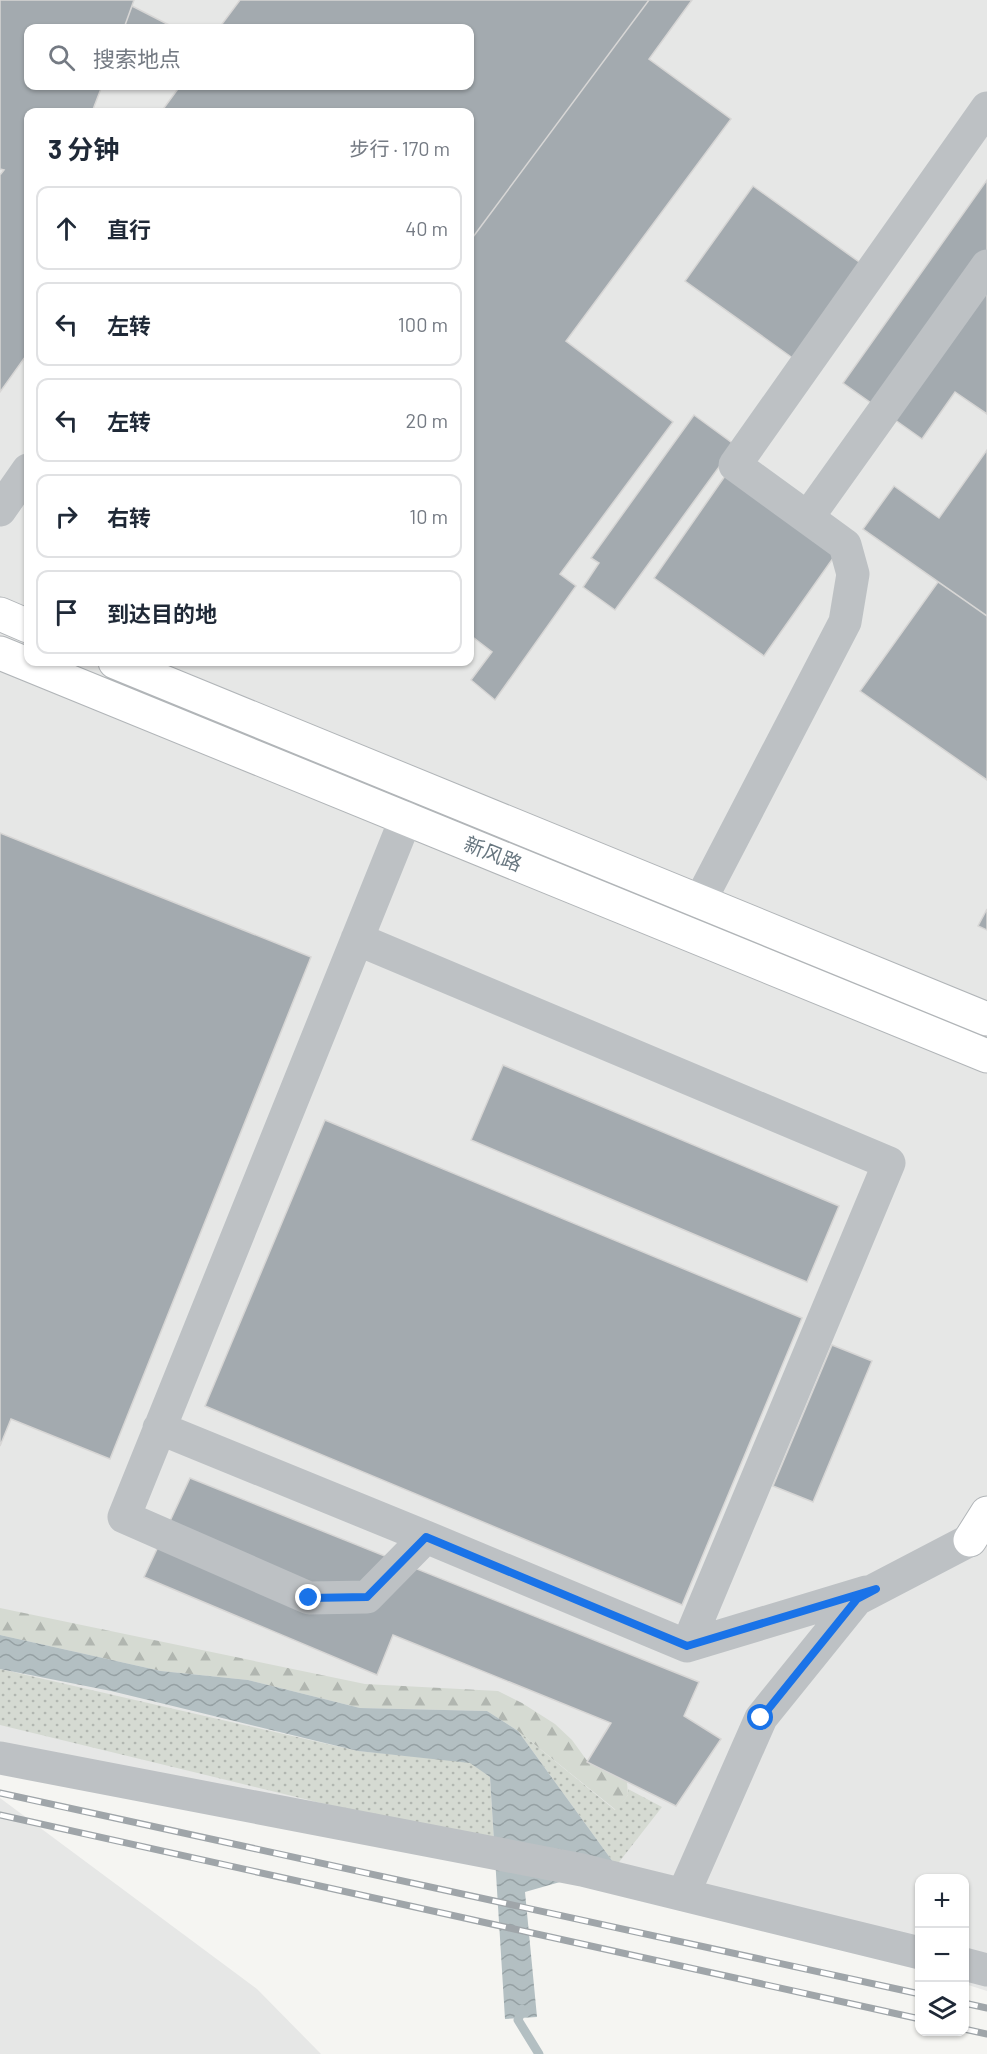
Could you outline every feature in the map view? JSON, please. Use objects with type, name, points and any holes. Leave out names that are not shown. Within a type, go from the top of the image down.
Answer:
[{"type":"main road","points":[[0,614],[24,624]]},
{"type":"main road","name":"新风路","points":[[0,652],[24,662]]},
{"type":"main road","name":"新风路","points":[[34,666],[987,1056]]},
{"type":"main road","name":"新风路","points":[[125,666],[987,1019]]},
{"type":"main road","points":[[978,1529],[987,1514]]},
{"type":"street","points":[[700,901],[845,622],[853,574],[845,545],[735,465],[987,108]]},
{"type":"street","points":[[808,517],[987,266]]},
{"type":"street","points":[[0,510],[24,476]]},
{"type":"street","points":[[406,818],[124,1516],[309,1598],[367,1597],[426,1537]]},
{"type":"street","points":[[357,939],[889,1163],[687,1646]]},
{"type":"street","points":[[159,1428],[687,1646],[876,1589]]},
{"type":"street","points":[[683,1895],[761,1718],[857,1599],[978,1529]]},
{"type":"street","points":[[0,1758],[582,1870],[915,1952]]},
{"type":"street","points":[[969,1965],[987,1970]]},
{"type":"shaded area","points":[[0,0],[987,0],[987,1991],[969,1985],[969,1874],[915,1874],[915,1969],[683,1895],[0,1750]]},
{"type":"shaded area","points":[[0,1798],[257,1989],[321,2054],[0,2054]]},
{"type":"green space","points":[[0,1608],[365,1684],[498,1691],[555,1724],[572,1740],[588,1762],[627,1782],[628,1795],[616,1810],[518,1731],[487,1711],[360,1708],[248,1680],[161,1671],[0,1635]]},
{"type":"green space","points":[[0,1669],[358,1751],[470,1762],[490,1777],[494,1845],[0,1725]]},
{"type":"green space","points":[[518,1731],[615,1810],[628,1795],[628,1789],[662,1807],[616,1866]]},
{"type":"water","points":[[0,1635],[161,1671],[248,1680],[360,1708],[487,1711],[518,1731],[616,1866],[525,1892],[537,2017],[505,2019],[490,1777],[470,1763],[358,1751],[111,1691],[0,1669]]},
{"type":"building","points":[[0,0],[134,0],[125,24],[24,24],[24,90],[100,90],[94,108],[24,108],[24,359],[0,392],[0,175],[4,170],[0,169]]},
{"type":"building","points":[[240,0],[649,0],[474,236],[474,108],[164,108],[177,90],[474,90],[474,24],[222,24]]},
{"type":"building","points":[[649,0],[692,0],[649,59],[731,119],[566,341],[673,422],[560,574],[576,586],[495,700],[471,680],[492,652],[474,638],[474,236]]},
{"type":"building","points":[[132,6],[167,24],[125,24]]},
{"type":"building","points":[[987,180],[987,414],[955,392],[922,439],[843,383]]},
{"type":"building","points":[[753,186],[869,269],[801,364],[685,281]]},
{"type":"building","points":[[694,415],[735,445],[615,610],[583,587],[599,563],[591,558]]},
{"type":"building","points":[[987,450],[987,616],[863,529],[894,486],[939,518]]},
{"type":"building","points":[[725,476],[836,554],[764,656],[654,578]]},
{"type":"building","points":[[938,582],[987,616],[987,780],[860,691]]},
{"type":"building","points":[[0,833],[311,957],[110,1459],[11,1419],[0,1446]]},
{"type":"building","points":[[987,909],[987,930],[978,926]]},
{"type":"building","points":[[503,1065],[839,1206],[807,1282],[471,1140]]},
{"type":"building","points":[[325,1120],[802,1318],[682,1605],[205,1406]]},
{"type":"building","points":[[832,1345],[872,1361],[813,1502],[773,1486]]},
{"type":"building","points":[[190,1478],[699,1682],[684,1716],[721,1739],[676,1806],[587,1762],[611,1723],[393,1635],[377,1675],[144,1577]]},
{"type":"waterway","points":[[522,2009],[518,2020],[539,2054]]},
{"type":"railway","points":[[0,1793],[915,1993]]},
{"type":"railway","points":[[0,1815],[915,2018]]},
{"type":"railway","points":[[969,2004],[987,2008]]},
{"type":"railway","points":[[969,2030],[987,2034]]},
{"type":"route","points":[[309,1598],[367,1597],[426,1537],[687,1646],[876,1589],[857,1599],[761,1718]]}]
